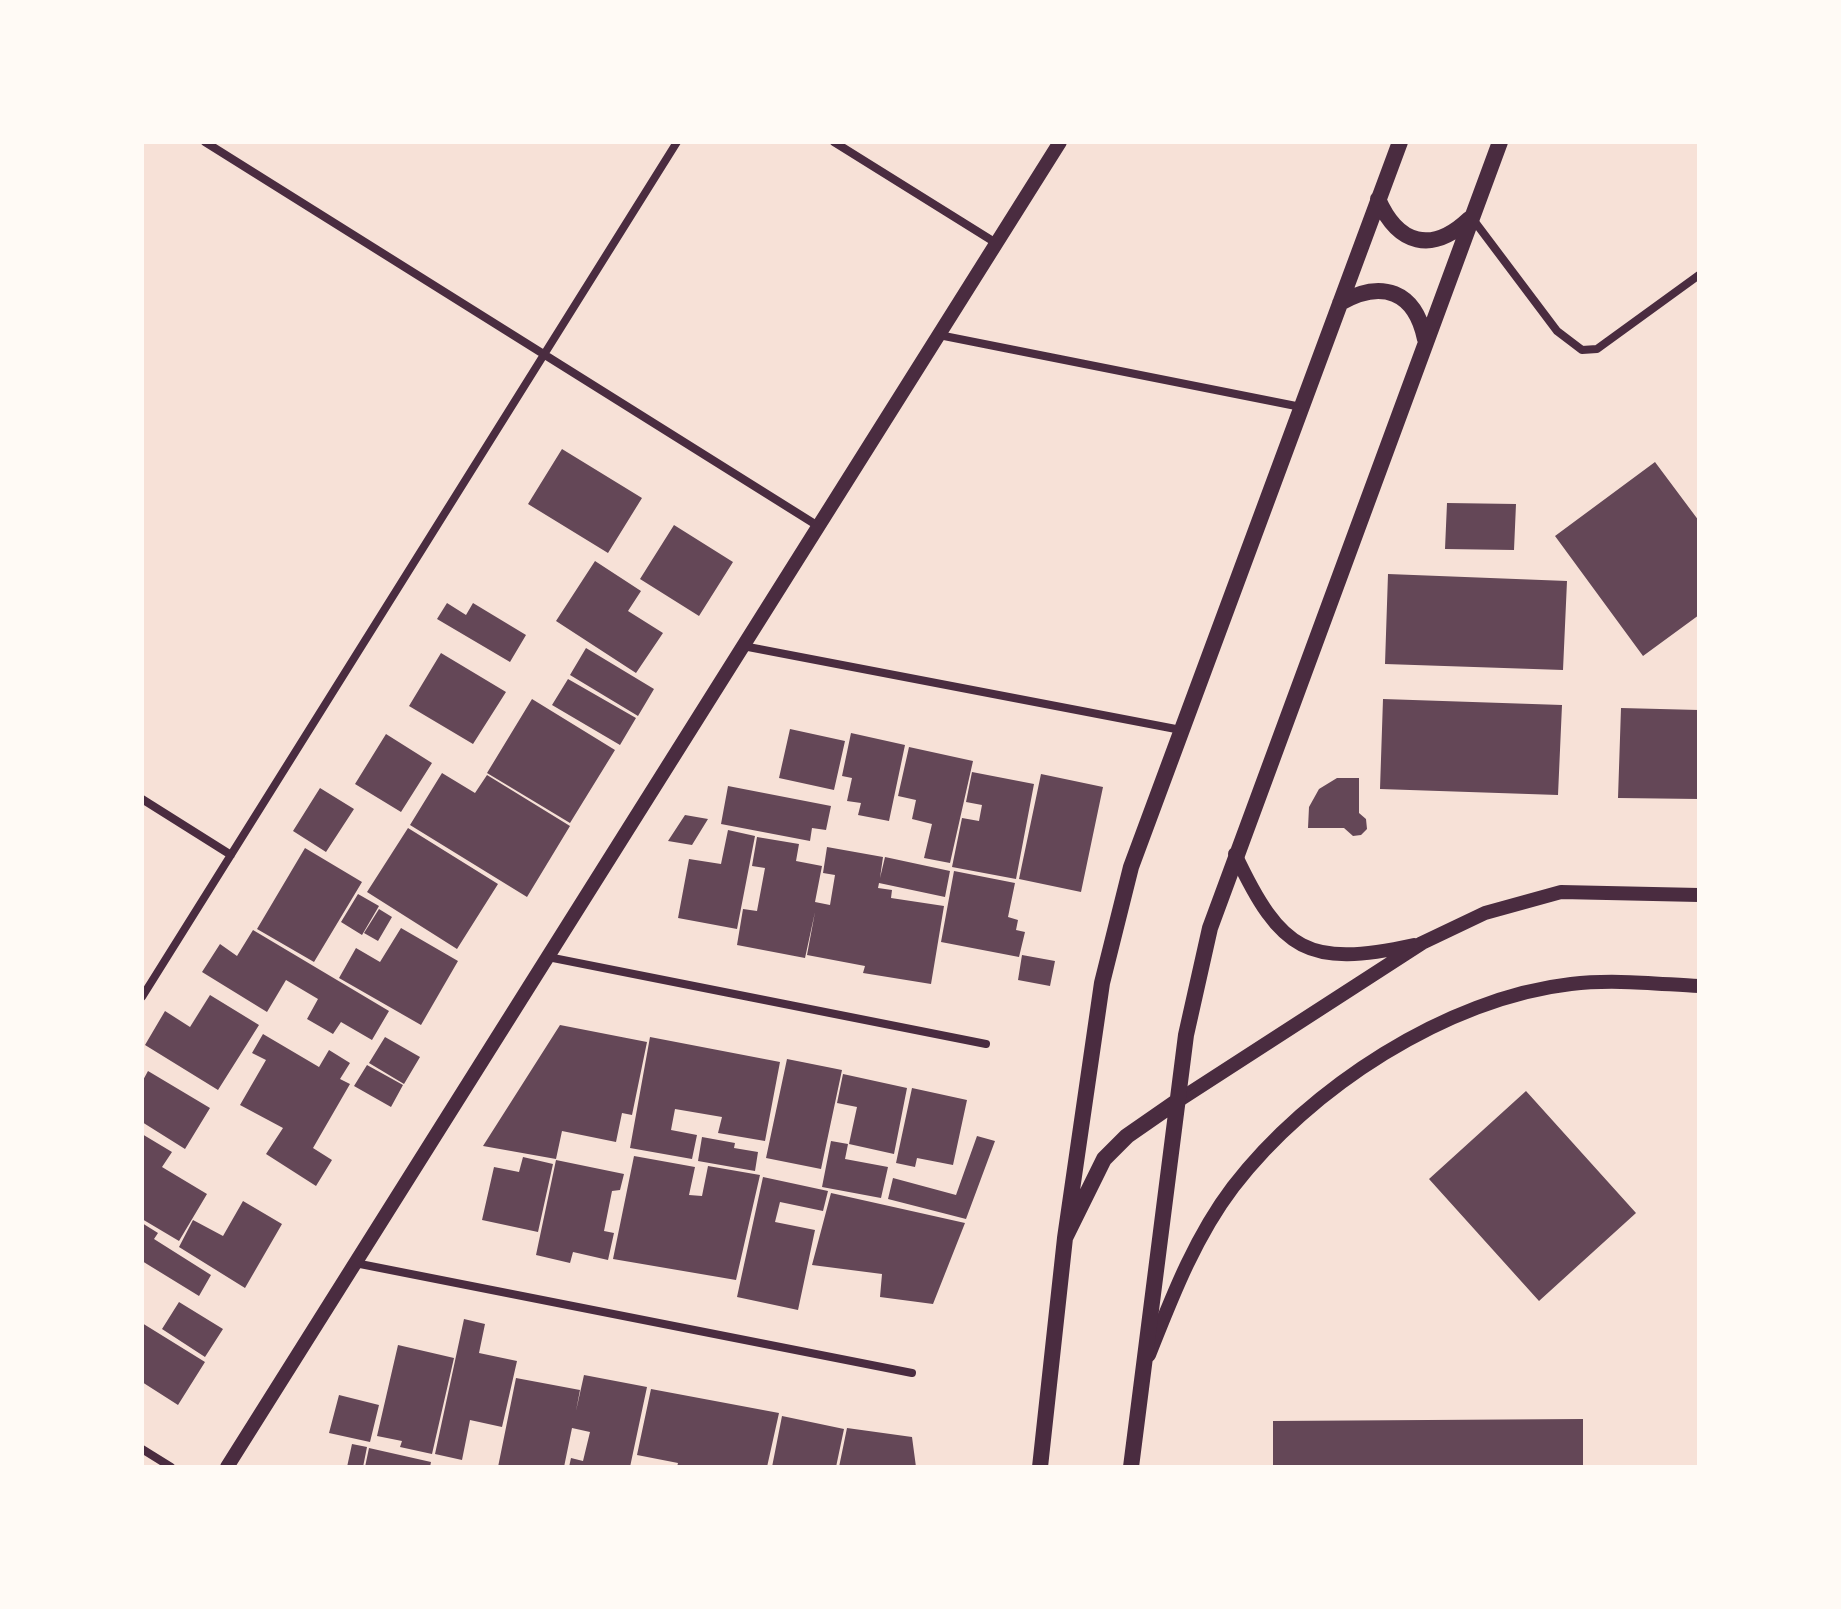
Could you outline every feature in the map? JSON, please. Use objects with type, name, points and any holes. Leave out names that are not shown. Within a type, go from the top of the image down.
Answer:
[{"type":"main road","points":[[1040,1467],[1065,1238],[1091,1045],[1115,923],[1131,867],[1400,142]]},
{"type":"main road","points":[[1131,1467],[1176,1102],[1197,978],[1235,854],[1500,142]]},
{"type":"main road","points":[[1378,199],[1388,221],[1407,237],[1431,241],[1453,234],[1471,217]]},
{"type":"main road","points":[[1340,303],[1361,291],[1384,290],[1406,299],[1421,318],[1425,341]]},
{"type":"main road","points":[[1065,1238],[1104,1159],[1127,1136],[1176,1102]]},
{"type":"street","points":[[205,142],[818,526]]},
{"type":"street","points":[[142,997],[677,142]]},
{"type":"street","points":[[834,142],[996,243]]},
{"type":"street","points":[[227,1467],[1060,142]]},
{"type":"street","points":[[1471,217],[1557,331],[1582,350],[1597,349],[1699,275]]},
{"type":"street","points":[[939,335],[1302,407]]},
{"type":"street","points":[[743,646],[1182,730]]},
{"type":"street","points":[[142,799],[231,855]]},
{"type":"street","points":[[1235,854],[1265,912],[1281,932],[1305,946],[1329,954],[1361,956],[1422,943]]},
{"type":"street","points":[[1176,1102],[1422,943],[1485,913],[1561,892],[1699,895]]},
{"type":"street","points":[[548,957],[986,1044]]},
{"type":"street","points":[[1144,1367],[1178,1281],[1198,1241],[1233,1187],[1316,1102],[1359,1070],[1452,1019],[1515,997],[1584,983],[1699,986]]},
{"type":"street","points":[[355,1263],[912,1373]]},
{"type":"street","points":[[142,1449],[171,1467]]},
{"type":"building","points":[[562,449],[642,498],[608,553],[528,504]]},
{"type":"building","points":[[1655,462],[1699,521],[1699,615],[1643,656],[1555,536]]},
{"type":"building","points":[[1447,503],[1516,504],[1514,550],[1445,549]]},
{"type":"building","points":[[674,525],[733,562],[699,616],[640,579]]},
{"type":"building","points":[[595,561],[641,591],[628,611],[663,633],[636,673],[556,621]]},
{"type":"building","points":[[1388,574],[1567,581],[1563,670],[1385,664]]},
{"type":"building","points":[[447,603],[466,615],[473,603],[526,635],[510,662],[437,619]]},
{"type":"building","points":[[586,648],[654,689],[638,716],[570,675]]},
{"type":"building","points":[[441,653],[506,692],[473,744],[409,706]]},
{"type":"building","points":[[568,679],[636,718],[620,745],[552,705]]},
{"type":"building","points":[[532,699],[615,750],[570,823],[487,773]]},
{"type":"building","points":[[1383,699],[1562,705],[1558,795],[1380,789]]},
{"type":"building","points":[[1621,708],[1699,710],[1699,799],[1618,798]]},
{"type":"building","points":[[790,729],[845,741],[834,790],[779,778]]},
{"type":"building","points":[[851,733],[905,745],[889,821],[858,815],[861,803],[847,801],[852,778],[842,776]]},
{"type":"building","points":[[386,734],[432,763],[401,812],[355,784]]},
{"type":"building","points":[[909,747],[973,761],[950,863],[924,858],[932,824],[912,819],[916,800],[898,796]]},
{"type":"building","points":[[972,772],[1034,784],[1016,879],[952,867],[962,818],[979,821],[982,805],[966,802]]},
{"type":"building","points":[[442,773],[475,793],[487,775],[570,826],[527,897],[410,825]]},
{"type":"building","points":[[1041,774],[1103,787],[1081,892],[1019,879]]},
{"type":"building","points":[[1337,778],[1359,778],[1359,813],[1366,819],[1367,829],[1361,835],[1353,836],[1344,828],[1308,828],[1309,807],[1319,789]]},
{"type":"building","points":[[728,786],[831,806],[826,830],[812,828],[810,841],[721,824]]},
{"type":"building","points":[[320,788],[354,809],[326,852],[293,831]]},
{"type":"building","points":[[685,815],[708,819],[692,845],[668,841]]},
{"type":"building","points":[[408,828],[498,884],[457,949],[367,892]]},
{"type":"building","points":[[728,830],[755,836],[737,929],[678,918],[689,859],[721,864]]},
{"type":"building","points":[[757,837],[799,844],[796,861],[822,866],[815,902],[830,905],[835,875],[823,873],[827,847],[883,857],[880,878],[885,857],[950,871],[945,897],[879,883],[878,888],[892,890],[891,898],[944,906],[931,984],[863,973],[865,966],[807,955],[815,912],[805,958],[737,945],[743,909],[757,911],[765,868],[752,866]]},
{"type":"building","points":[[305,848],[362,882],[314,962],[257,929]]},
{"type":"building","points":[[954,871],[1015,883],[1008,917],[1018,920],[1016,930],[1025,932],[1019,957],[941,942]]},
{"type":"building","points":[[358,894],[379,906],[362,935],[341,922]]},
{"type":"building","points":[[379,909],[392,917],[378,941],[364,933]]},
{"type":"building","points":[[401,928],[458,961],[421,1025],[339,978],[356,948],[380,962]]},
{"type":"building","points":[[253,930],[389,1011],[372,1040],[341,1022],[333,1034],[307,1019],[318,999],[286,980],[267,1012],[202,972],[220,944],[237,956]]},
{"type":"building","points":[[1022,955],[1055,961],[1050,986],[1018,980]]},
{"type":"building","points":[[210,995],[259,1025],[218,1090],[145,1045],[165,1011],[190,1027]]},
{"type":"building","points":[[560,1025],[647,1042],[632,1115],[622,1113],[616,1142],[562,1131],[556,1159],[483,1146]]},
{"type":"building","points":[[263,1034],[319,1067],[329,1050],[350,1063],[340,1079],[350,1084],[313,1148],[332,1160],[316,1186],[266,1154],[283,1128],[240,1105],[266,1060],[252,1053]]},
{"type":"building","points":[[385,1037],[420,1057],[404,1084],[369,1063]]},
{"type":"building","points":[[650,1037],[780,1062],[765,1141],[718,1133],[722,1117],[675,1109],[671,1130],[697,1135],[692,1159],[630,1148]]},
{"type":"building","points":[[787,1059],[842,1070],[821,1169],[766,1158]]},
{"type":"building","points":[[367,1065],[403,1085],[391,1107],[354,1086]]},
{"type":"building","points":[[148,1071],[210,1108],[185,1149],[142,1122],[142,1082]]},
{"type":"building","points":[[843,1074],[907,1088],[894,1154],[849,1144],[857,1107],[837,1103]]},
{"type":"building","points":[[912,1088],[967,1100],[953,1165],[917,1158],[915,1167],[896,1163]]},
{"type":"building","points":[[1526,1091],[1636,1213],[1539,1301],[1429,1179]]},
{"type":"building","points":[[142,1134],[172,1152],[162,1167],[207,1194],[179,1241],[142,1219]]},
{"type":"building","points":[[977,1136],[995,1141],[966,1219],[888,1199],[893,1178],[956,1195]]},
{"type":"building","points":[[702,1137],[735,1143],[734,1148],[758,1152],[755,1171],[698,1161]]},
{"type":"building","points":[[831,1141],[848,1144],[845,1159],[888,1167],[881,1198],[822,1187]]},
{"type":"building","points":[[634,1156],[695,1167],[689,1195],[702,1196],[708,1166],[760,1175],[736,1280],[613,1259]]},
{"type":"building","points":[[523,1157],[553,1164],[538,1232],[482,1220],[494,1167],[519,1172]]},
{"type":"building","points":[[556,1160],[624,1174],[620,1190],[612,1191],[604,1231],[614,1233],[608,1260],[573,1252],[570,1263],[536,1255]]},
{"type":"building","points":[[763,1177],[828,1191],[823,1211],[780,1202],[775,1222],[815,1230],[798,1310],[737,1297]]},
{"type":"building","points":[[831,1193],[965,1223],[933,1304],[880,1297],[882,1274],[812,1265]]},
{"type":"building","points":[[243,1201],[282,1224],[245,1288],[179,1247],[193,1220],[223,1236]]},
{"type":"building","points":[[142,1223],[158,1233],[154,1239],[211,1275],[199,1296],[142,1261]]},
{"type":"building","points":[[179,1302],[223,1329],[205,1357],[162,1329]]},
{"type":"building","points":[[464,1319],[485,1324],[479,1353],[517,1361],[502,1427],[470,1420],[462,1460],[435,1454]]},
{"type":"building","points":[[142,1323],[205,1362],[178,1405],[142,1382]]},
{"type":"building","points":[[398,1345],[454,1358],[432,1454],[400,1447],[402,1441],[377,1436]]},
{"type":"building","points":[[584,1375],[647,1387],[630,1467],[569,1467],[571,1458],[583,1461],[590,1432],[572,1428],[564,1467],[498,1467],[516,1378],[580,1390],[576,1411]]},
{"type":"building","points":[[651,1389],[779,1413],[767,1467],[677,1467],[678,1463],[637,1455]]},
{"type":"building","points":[[339,1395],[379,1405],[370,1442],[329,1433]]},
{"type":"building","points":[[782,1416],[844,1429],[836,1467],[772,1467]]},
{"type":"building","points":[[1583,1419],[1583,1467],[1273,1467],[1273,1421]]},
{"type":"building","points":[[847,1428],[912,1437],[916,1467],[839,1467]]},
{"type":"building","points":[[352,1444],[367,1447],[363,1467],[347,1467]]},
{"type":"building","points":[[369,1448],[431,1462],[430,1467],[365,1467]]}]
